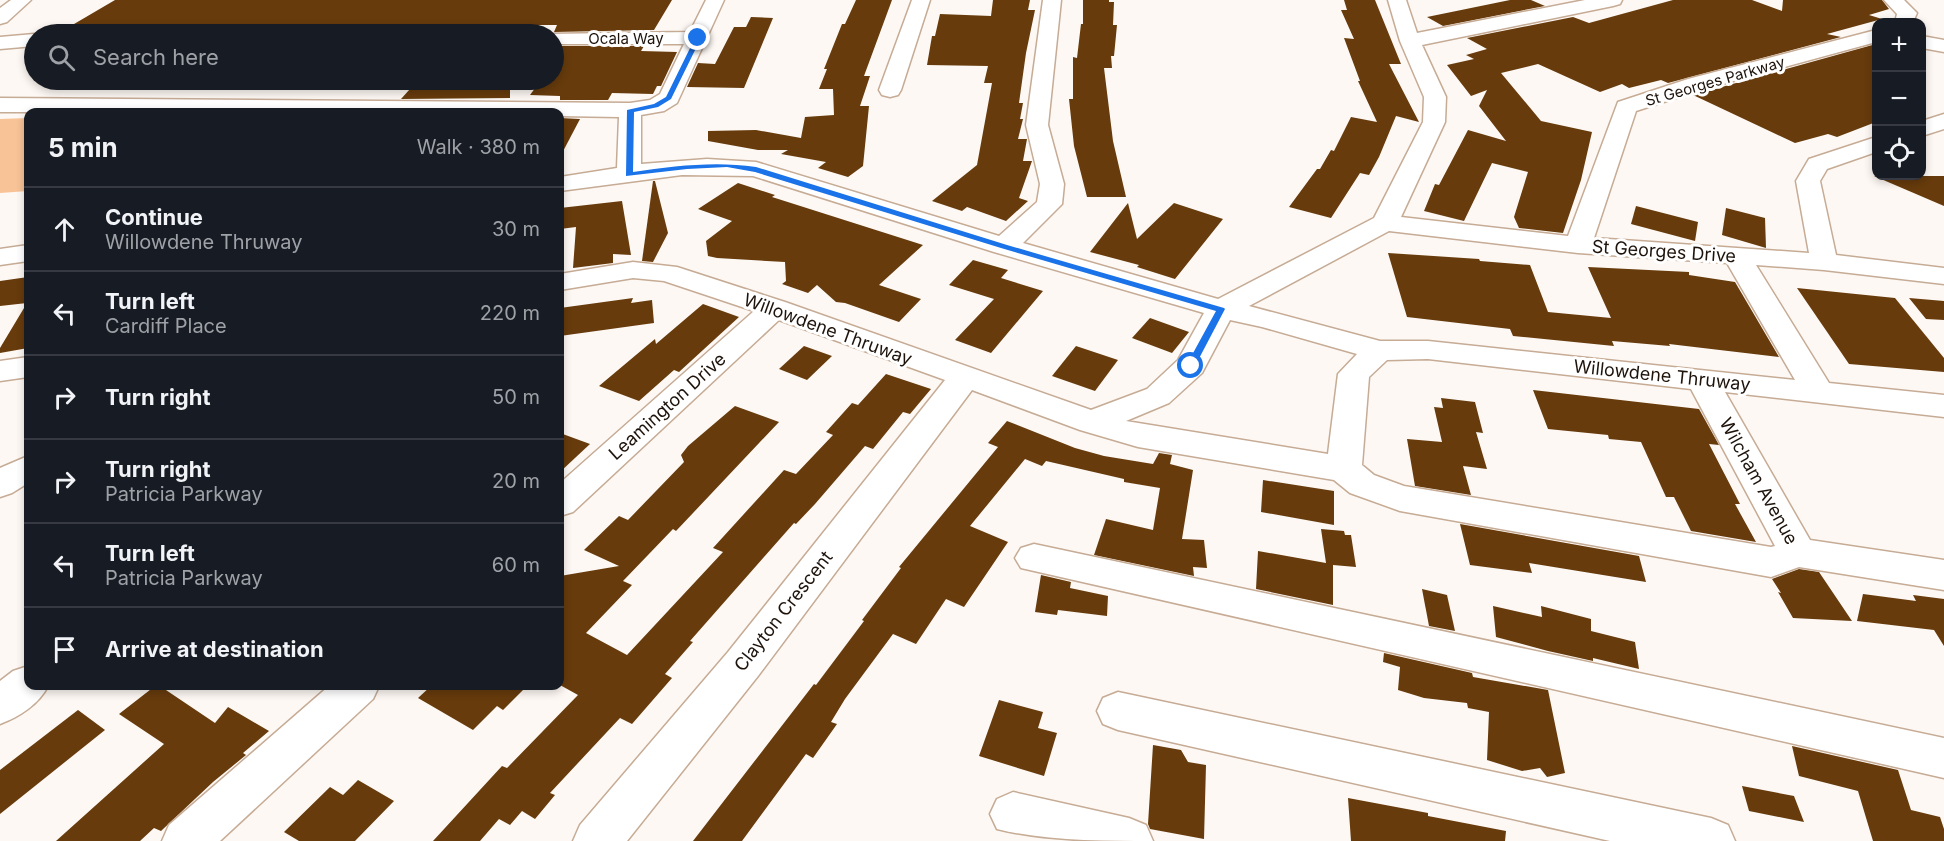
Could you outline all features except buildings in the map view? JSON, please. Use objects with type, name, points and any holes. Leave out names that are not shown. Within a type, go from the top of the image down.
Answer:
[{"type":"street","points":[[0,18],[22,0]]},
{"type":"street","points":[[564,109],[630,110],[656,106],[669,98],[715,0]]},
{"type":"street","points":[[890,90],[921,0]]},
{"type":"street","points":[[1004,246],[1049,204],[1052,183],[1037,125],[1052,0]]},
{"type":"street","points":[[1092,422],[1158,396],[1191,366],[1221,309],[1385,223],[1434,122],[1435,98],[1410,41],[1396,0]]},
{"type":"street","points":[[1410,41],[1613,0]]},
{"type":"street","points":[[1893,0],[1906,14],[1905,18]]},
{"type":"street","name":"St Georges Parkway","points":[[1578,245],[1626,107],[1696,84],[1872,37]]},
{"type":"street","name":"Ocala Way","points":[[564,38],[698,38]]},
{"type":"street","points":[[0,43],[24,41]]},
{"type":"street","points":[[1926,43],[1944,46]]},
{"type":"street","points":[[0,105],[378,108]]},
{"type":"street","points":[[629,175],[630,110]]},
{"type":"street","points":[[1926,128],[1944,121]]},
{"type":"street","points":[[1824,262],[1808,181],[1818,164],[1872,145]]},
{"type":"street","name":"Willowdene Thruway","points":[[564,183],[687,166],[727,165],[756,170],[1004,246],[1221,309],[1268,319],[1379,351],[1428,350],[1944,406]]},
{"type":"street","name":"St Georges Drive","points":[[1385,223],[1578,245],[1824,262],[1944,276]]},
{"type":"street","points":[[0,257],[24,254]]},
{"type":"street","points":[[1736,255],[1820,394]]},
{"type":"street","name":"Willowdene Thruway","points":[[564,281],[633,270],[668,273],[775,308],[964,378],[1138,436],[1344,469]]},
{"type":"street","name":"Leamington Drive","points":[[564,499],[775,308]]},
{"type":"street","points":[[1379,351],[1354,374],[1344,469],[1362,484],[1400,498],[1771,562],[1798,553],[1944,575]]},
{"type":"street","points":[[0,371],[24,368]]},
{"type":"street","name":"Clayton Crescent","points":[[597,841],[743,664],[964,378]]},
{"type":"street","name":"Wilcham Avenue","points":[[1702,379],[1798,553]]},
{"type":"street","points":[[0,484],[24,470]]},
{"type":"street","points":[[1035,558],[1944,758]]},
{"type":"street","points":[[0,705],[24,687]]},
{"type":"street","points":[[186,841],[354,690]]},
{"type":"street","points":[[1118,711],[1711,841]]},
{"type":"street","points":[[1013,814],[1129,841]]},
{"type":"shaded area","points":[[24,118],[24,191],[0,193],[0,119]]},
{"type":"route","points":[[698,38],[669,98],[656,106],[630,110],[629,175],[687,166],[727,165],[756,170],[1221,309],[1191,366]]}]
